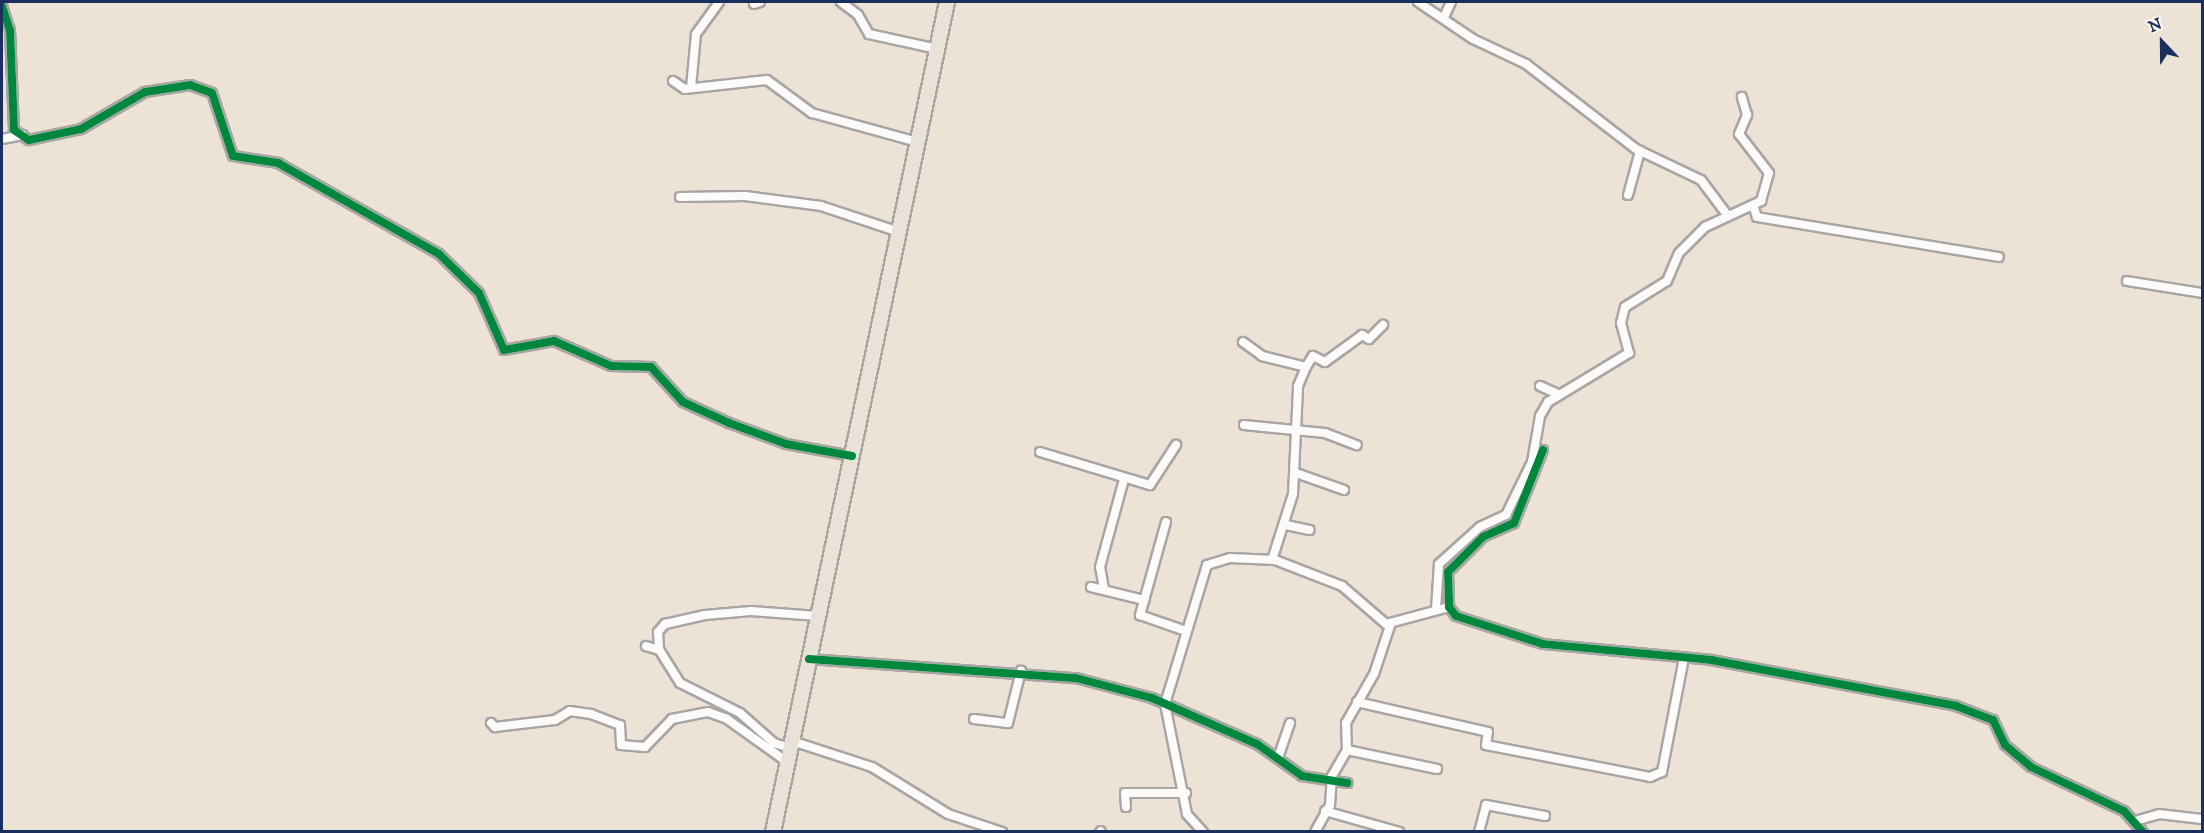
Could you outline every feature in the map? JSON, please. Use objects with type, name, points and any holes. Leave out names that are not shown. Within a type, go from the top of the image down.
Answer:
[{"type":"highway","points":[[773,831],[947,2]]},
{"type":"street","points":[[691,88],[696,34],[719,2]]},
{"type":"street","points":[[841,2],[858,15],[869,34],[937,49]]},
{"type":"street","points":[[1418,2],[1445,15],[1473,39],[1526,64],[1640,151],[1701,180],[1728,216]]},
{"type":"street","points":[[1445,15],[1451,2]]},
{"type":"street","points":[[2,6],[10,30],[14,130],[30,140],[81,129],[145,92],[190,85],[212,93],[233,156],[278,163],[439,254],[479,292],[504,350],[554,341],[611,366],[651,367],[683,402],[729,423],[786,444],[852,456]]},
{"type":"street","points":[[673,81],[679,88],[691,88],[767,80],[812,113],[918,142]]},
{"type":"street","points":[[1742,97],[1747,115],[1740,134],[1770,173],[1754,208],[1756,217],[1999,257]]},
{"type":"street","points":[[2,139],[23,135]]},
{"type":"street","points":[[1628,195],[1640,151]]},
{"type":"street","points":[[680,197],[745,196],[821,206],[899,232]]},
{"type":"street","points":[[1436,609],[1438,564],[1480,527],[1506,515],[1532,462],[1539,416],[1558,394],[1629,353],[1621,323],[1625,307],[1668,281],[1679,253],[1705,227],[1728,216],[1754,208]]},
{"type":"street","points":[[2127,281],[2202,293]]},
{"type":"street","points":[[1272,560],[1286,525],[1296,473],[1298,386],[1306,367],[1313,356],[1325,362],[1362,335],[1369,339],[1383,325]]},
{"type":"street","points":[[1243,342],[1262,356],[1306,367]]},
{"type":"street","points":[[1540,386],[1558,394]]},
{"type":"street","points":[[1244,425],[1298,429],[1357,445]]},
{"type":"street","points":[[1040,452],[1124,479],[1152,484],[1176,445]]},
{"type":"street","points":[[1543,450],[1514,523],[1483,537],[1448,572],[1449,607],[1456,616],[1543,644],[1684,658],[1956,706],[1993,720],[2006,745],[2031,767],[2135,821],[2143,831]]},
{"type":"street","points":[[1296,473],[1344,490]]},
{"type":"street","points":[[1104,589],[1100,567],[1124,479]]},
{"type":"street","points":[[1166,522],[1140,615],[1186,631]]},
{"type":"street","points":[[1286,525],[1309,530]]},
{"type":"street","points":[[1203,831],[1187,814],[1186,793],[1165,704],[1208,565],[1230,558],[1272,560],[1342,586],[1378,620],[1391,623],[1429,616],[1436,609],[1449,607]]},
{"type":"street","points":[[1091,587],[1144,600]]},
{"type":"street","points":[[818,616],[751,611],[675,622],[658,632],[659,650],[680,683],[740,713],[774,743],[790,751],[872,767],[948,814],[1002,831]]},
{"type":"street","points":[[1315,831],[1325,812],[1332,782],[1347,750],[1344,735],[1358,702],[1374,674],[1391,623]]},
{"type":"street","points":[[646,646],[659,650]]},
{"type":"street","points":[[1358,702],[1488,732],[1486,745],[1650,777],[1662,772],[1684,658]]},
{"type":"street","points":[[809,659],[1021,671],[1076,678],[1165,704],[1278,758],[1302,776],[1347,783]]},
{"type":"street","points":[[974,719],[1008,723],[1021,671]]},
{"type":"street","points":[[491,723],[495,727],[555,720],[570,711],[591,714],[620,725],[621,745],[645,747],[672,719],[708,712],[727,718],[790,751]]},
{"type":"street","points":[[1278,758],[1290,723]]},
{"type":"street","points":[[1347,750],[1437,769]]},
{"type":"street","points":[[1126,807],[1125,794],[1186,793]]},
{"type":"street","points":[[1479,831],[1486,805],[1545,816]]},
{"type":"street","points":[[1325,812],[1400,831]]},
{"type":"street","points":[[2135,821],[2159,814],[2202,819]]},
{"type":"cycle path","points":[[2,6],[10,30],[14,130],[29,140],[81,129],[145,92],[190,85],[212,93],[233,156],[278,163],[439,254],[479,293],[504,350],[554,341],[611,366],[651,367],[683,402],[729,423],[786,444],[852,456]]},
{"type":"cycle path","points":[[1543,450],[1514,523],[1483,537],[1448,572],[1449,607],[1456,616],[1543,644],[1711,660],[1956,706],[1993,720],[2005,745],[2031,767],[2124,811],[2143,832]]},
{"type":"cycle path","points":[[809,659],[1076,678],[1152,698],[1257,744],[1302,776],[1347,783]]}]
